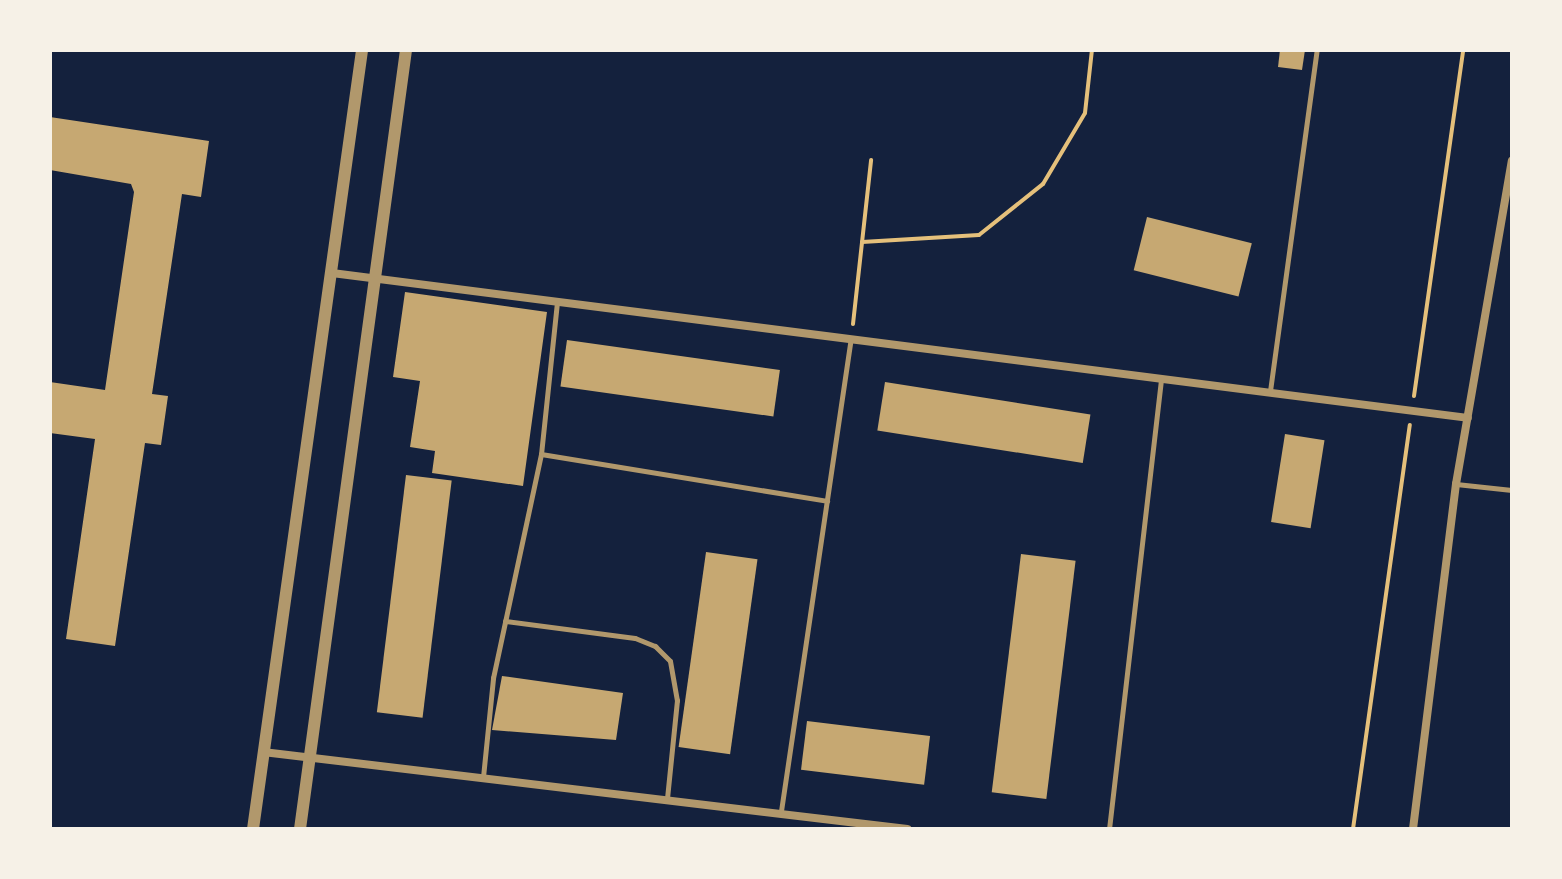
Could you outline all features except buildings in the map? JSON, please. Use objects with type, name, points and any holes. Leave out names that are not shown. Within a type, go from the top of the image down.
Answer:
[{"type":"street","points":[[253,829],[362,50]]},
{"type":"street","points":[[300,829],[406,50]]},
{"type":"street","points":[[1413,829],[1456,484],[1512,161]]},
{"type":"street","points":[[332,273],[1468,418]]},
{"type":"street","points":[[263,752],[781,811],[907,829]]},
{"type":"lane","points":[[1270,391],[1317,50]]},
{"type":"lane","points":[[483,777],[505,621],[541,454],[557,301]]},
{"type":"lane","points":[[781,811],[851,338]]},
{"type":"lane","points":[[1109,829],[1161,377]]},
{"type":"lane","points":[[541,454],[827,501]]},
{"type":"lane","points":[[1456,484],[1512,490]]},
{"type":"lane","points":[[505,621],[635,638],[655,646],[670,661],[677,700],[667,798]]},
{"type":"path","points":[[862,242],[979,235],[1043,184],[1085,113],[1092,50]]},
{"type":"path","points":[[1353,829],[1463,50]]},
{"type":"path","points":[[851,338],[871,160]]}]
